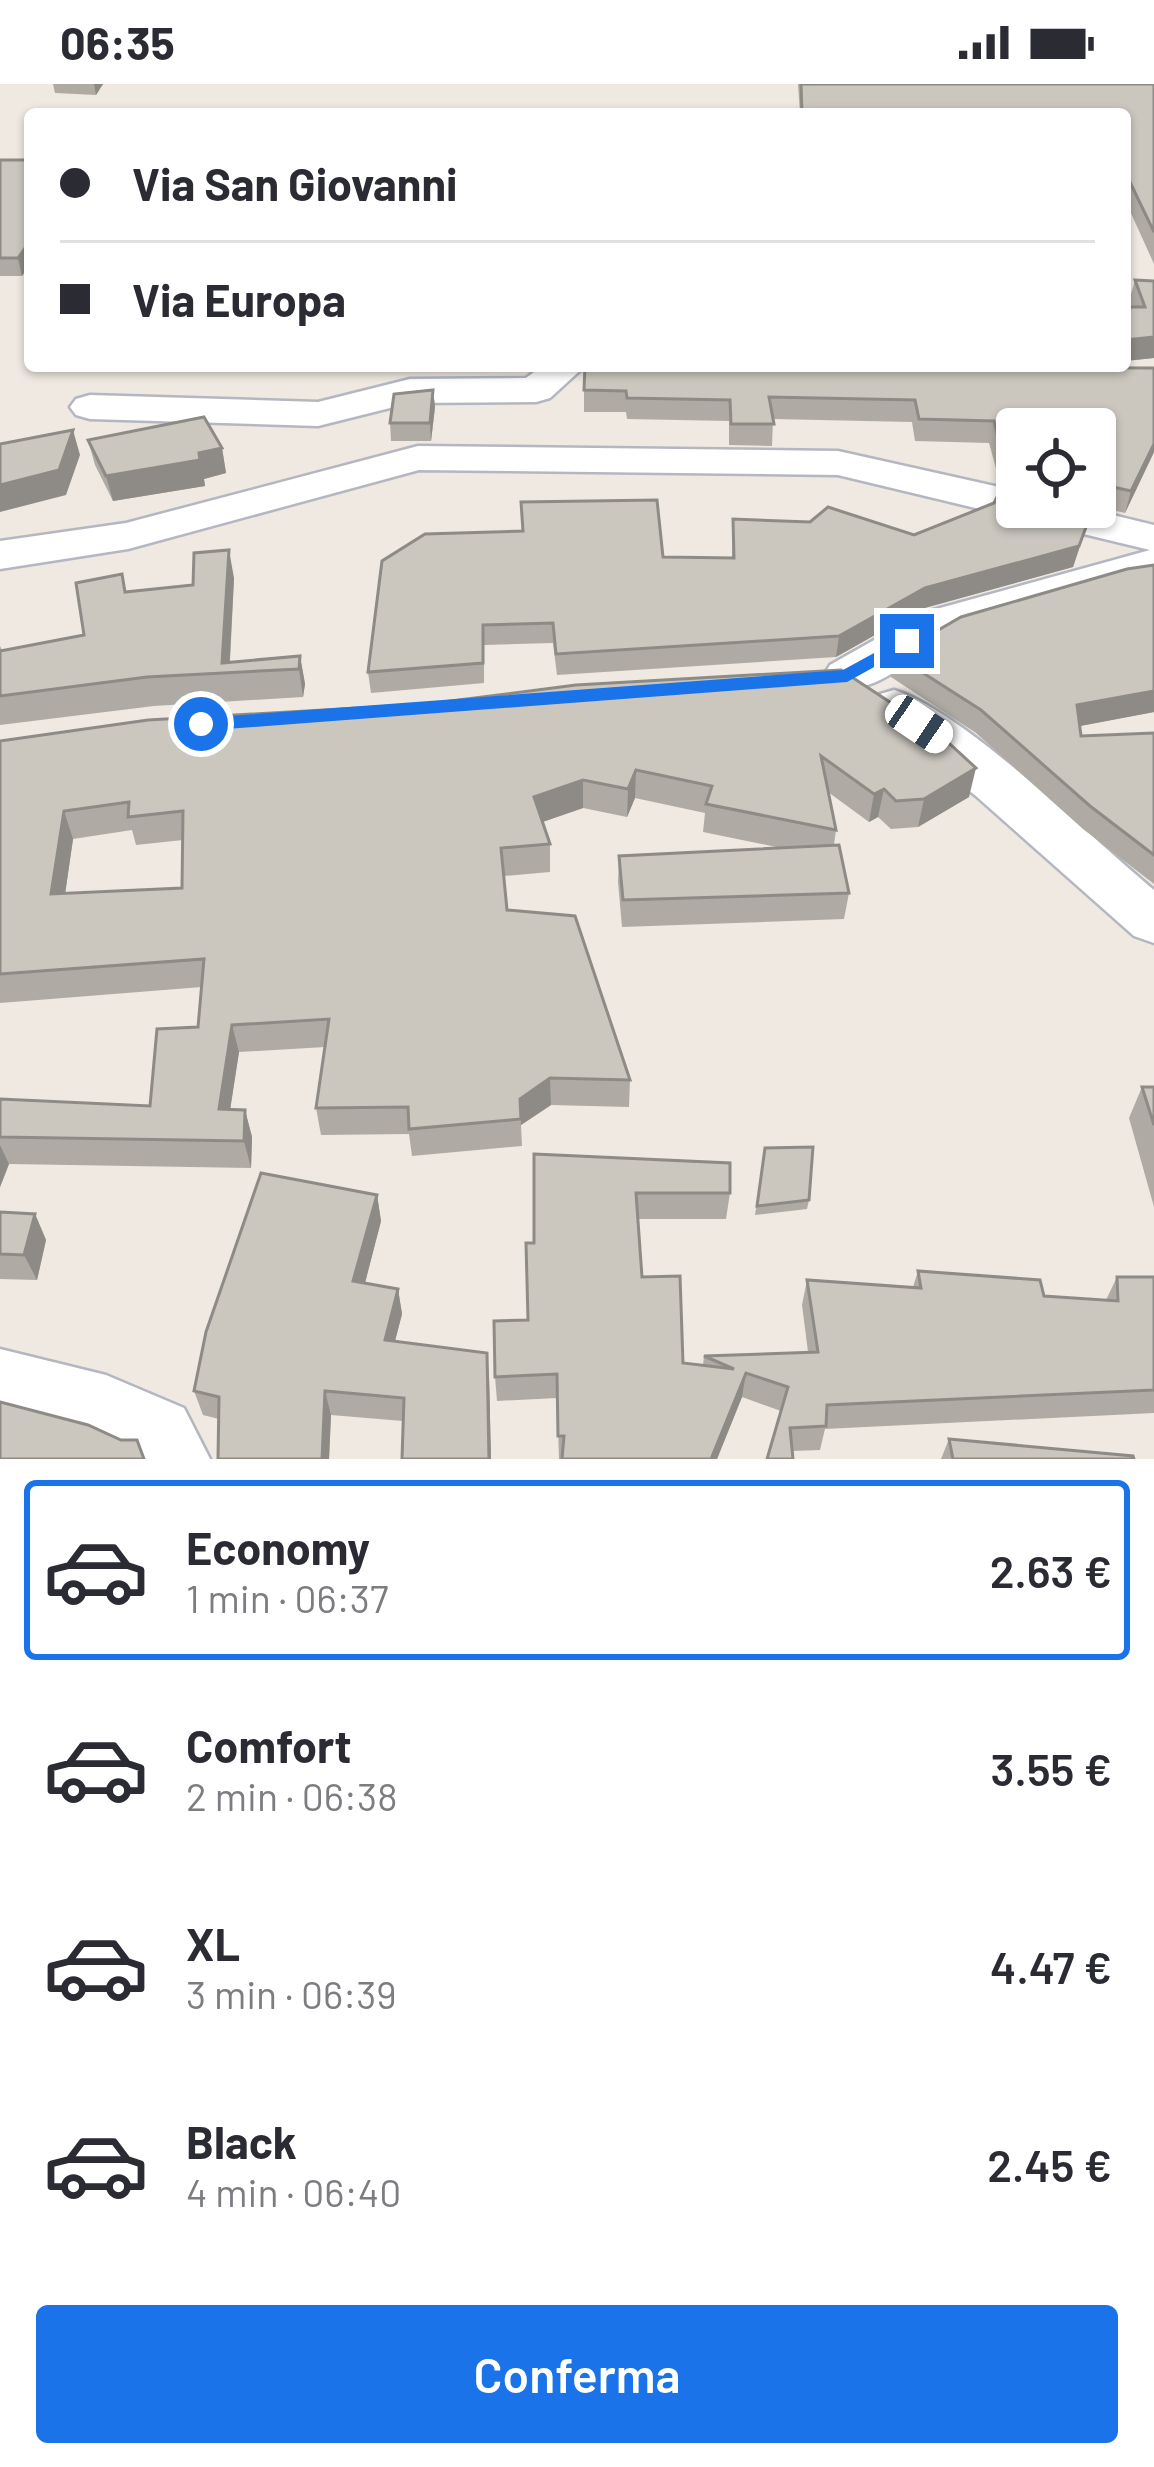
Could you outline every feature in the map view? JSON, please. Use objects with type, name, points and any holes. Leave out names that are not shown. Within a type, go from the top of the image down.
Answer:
[{"type":"street","points":[[90,407],[318,414],[410,392],[536,390],[558,372]]},
{"type":"street","points":[[0,555],[128,536],[418,458],[838,463],[996,499]]},
{"type":"street","points":[[1113,528],[1154,538]]},
{"type":"street","points":[[1154,563],[938,624],[824,678],[955,748],[1060,846],[1154,921]]},
{"type":"street","points":[[0,1383],[106,1410],[159,1433],[174,1459]]},
{"type":"building","points":[[801,84],[1154,84],[1154,232],[1131,184],[1131,108],[802,108]]},
{"type":"building","points":[[0,160],[24,160],[24,250],[18,258],[0,258]]},
{"type":"building","points":[[1135,280],[1154,281],[1154,337],[1131,339],[1131,307],[1145,307]]},
{"type":"building","points":[[1131,368],[1154,368],[1154,444],[1131,491],[1116,488],[1116,408],[996,408],[996,429],[994,421],[919,419],[915,400],[769,397],[774,424],[731,424],[730,400],[627,398],[626,391],[584,390],[585,372],[1131,372]]},
{"type":"building","points":[[433,390],[430,423],[390,423],[394,394]]},
{"type":"building","points":[[204,417],[222,448],[199,453],[200,460],[106,476],[88,440]]},
{"type":"building","points":[[73,430],[59,470],[0,485],[0,444]]},
{"type":"building","points":[[996,499],[996,528],[1086,528],[1079,546],[925,588],[839,636],[556,654],[553,623],[483,625],[483,663],[368,672],[382,561],[425,534],[523,531],[521,502],[657,500],[663,557],[734,558],[733,519],[810,522],[828,507],[914,535]]},
{"type":"building","points":[[229,550],[222,663],[300,656],[299,669],[147,677],[0,696],[0,651],[84,635],[76,583],[122,574],[125,592],[193,585],[194,553]]},
{"type":"building","points":[[1154,565],[1154,691],[1077,705],[1081,736],[1154,733],[1154,855],[981,710],[895,655],[961,617]]},
{"type":"building","points":[[841,670],[940,735],[976,768],[924,799],[896,801],[884,789],[874,794],[821,756],[836,830],[706,804],[712,786],[636,770],[628,789],[583,780],[534,797],[550,844],[501,848],[507,910],[575,916],[630,1080],[550,1078],[520,1099],[521,1119],[409,1129],[408,1107],[316,1108],[329,1019],[232,1025],[219,1109],[245,1110],[244,1141],[0,1137],[0,1099],[150,1106],[157,1029],[198,1027],[204,959],[0,974],[0,741],[148,720],[427,704],[576,685]],"holes":[[[129,802],[128,817],[183,811],[182,888],[51,894],[64,811]]]},
{"type":"building","points":[[839,845],[849,893],[623,900],[619,856]]},
{"type":"building","points":[[1142,1087],[1154,1087],[1154,1125]]},
{"type":"building","points":[[813,1147],[809,1200],[757,1206],[765,1148]]},
{"type":"building","points":[[534,1154],[730,1163],[730,1193],[636,1193],[642,1277],[680,1276],[683,1363],[734,1369],[704,1356],[818,1352],[807,1280],[921,1288],[918,1271],[1040,1280],[1044,1296],[1118,1301],[1117,1277],[1154,1277],[1154,1390],[827,1405],[826,1426],[790,1428],[793,1459],[767,1459],[788,1387],[746,1373],[711,1459],[562,1459],[557,1374],[495,1377],[494,1321],[528,1320],[526,1243],[534,1243]]},
{"type":"building","points":[[261,1173],[377,1195],[353,1281],[398,1289],[385,1340],[487,1353],[489,1459],[402,1459],[404,1398],[325,1391],[322,1459],[218,1459],[219,1397],[194,1391],[206,1332]]},
{"type":"building","points":[[0,1212],[35,1214],[24,1255],[0,1254]]},
{"type":"building","points":[[0,1402],[88,1425],[121,1440],[137,1440],[144,1459],[0,1459]]},
{"type":"building","points":[[949,1439],[1133,1456],[1134,1459],[953,1459]]},
{"type":"route","points":[[201,724],[429,711],[576,693],[847,676],[907,641]]}]
